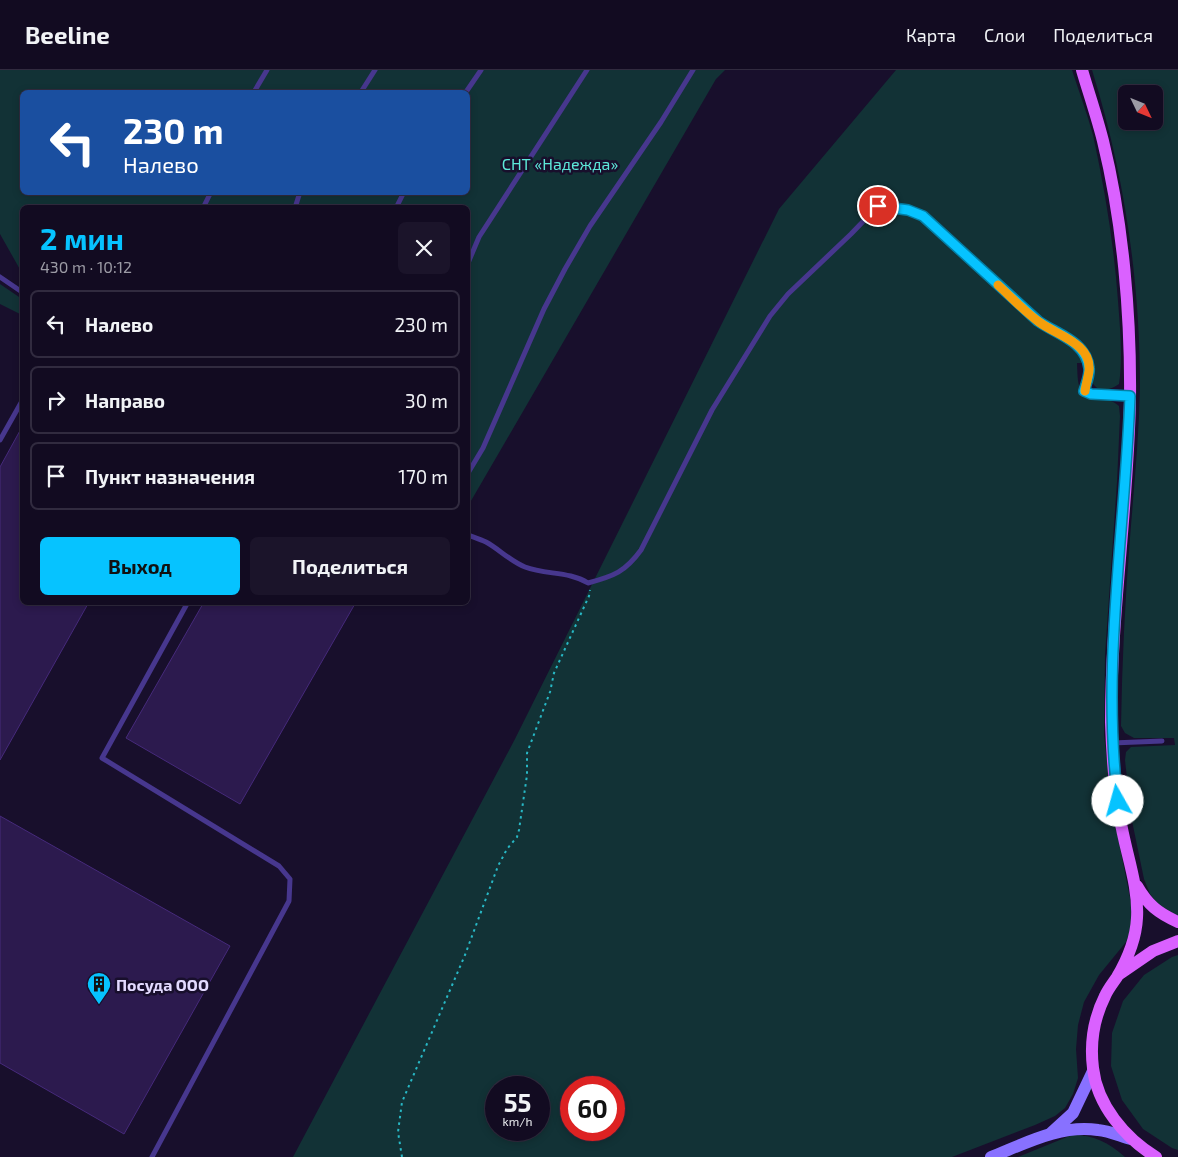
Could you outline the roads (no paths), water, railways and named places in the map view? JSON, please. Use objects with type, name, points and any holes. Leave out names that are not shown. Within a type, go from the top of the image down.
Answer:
[{"type":"main road","points":[[1082,70],[1103,141],[1115,201],[1124,269],[1129,342],[1130,396],[1112,676],[1112,743],[1120,818],[1133,880],[1138,917],[1135,935],[1118,975],[1105,996],[1094,1024],[1091,1050],[1093,1071],[1102,1097],[1113,1118],[1131,1139],[1156,1157]]},
{"type":"main road","points":[[1133,880],[1146,902],[1160,913],[1178,922]]},
{"type":"main road","points":[[1118,975],[1153,951],[1178,941]]},
{"type":"main road","points":[[1050,1134],[1072,1113],[1093,1071]]},
{"type":"main road","points":[[991,1157],[1050,1134],[1076,1128],[1098,1130],[1131,1139]]},
{"type":"lane","points":[[255,90],[267,70]]},
{"type":"lane","points":[[362,90],[375,70]]},
{"type":"lane","points":[[467,90],[481,70]]},
{"type":"lane","points":[[470,259],[483,230],[587,70]]},
{"type":"lane","points":[[470,470],[483,448],[544,309],[565,269],[590,226],[661,122],[693,70]]},
{"type":"lane","points":[[470,536],[486,542],[506,557],[537,572],[559,573],[580,578],[588,583],[606,578],[625,569],[641,550],[712,410],[770,316],[788,294],[878,206],[908,210],[923,216],[1038,321],[1078,345],[1085,355],[1089,370],[1084,391],[1091,394],[1130,396]]},
{"type":"lane","points":[[0,277],[20,291]]},
{"type":"lane","points":[[0,440],[20,405]]},
{"type":"lane","points":[[152,1157],[289,901],[290,879],[278,866],[102,758],[186,605]]},
{"type":"lane","points":[[1112,743],[1162,741]]},
{"type":"place","name":"Посуда ООО","points":[[99,1005]]},
{"type":"park label","name":"СНТ «Надежда»","points":[[560,163]]}]
